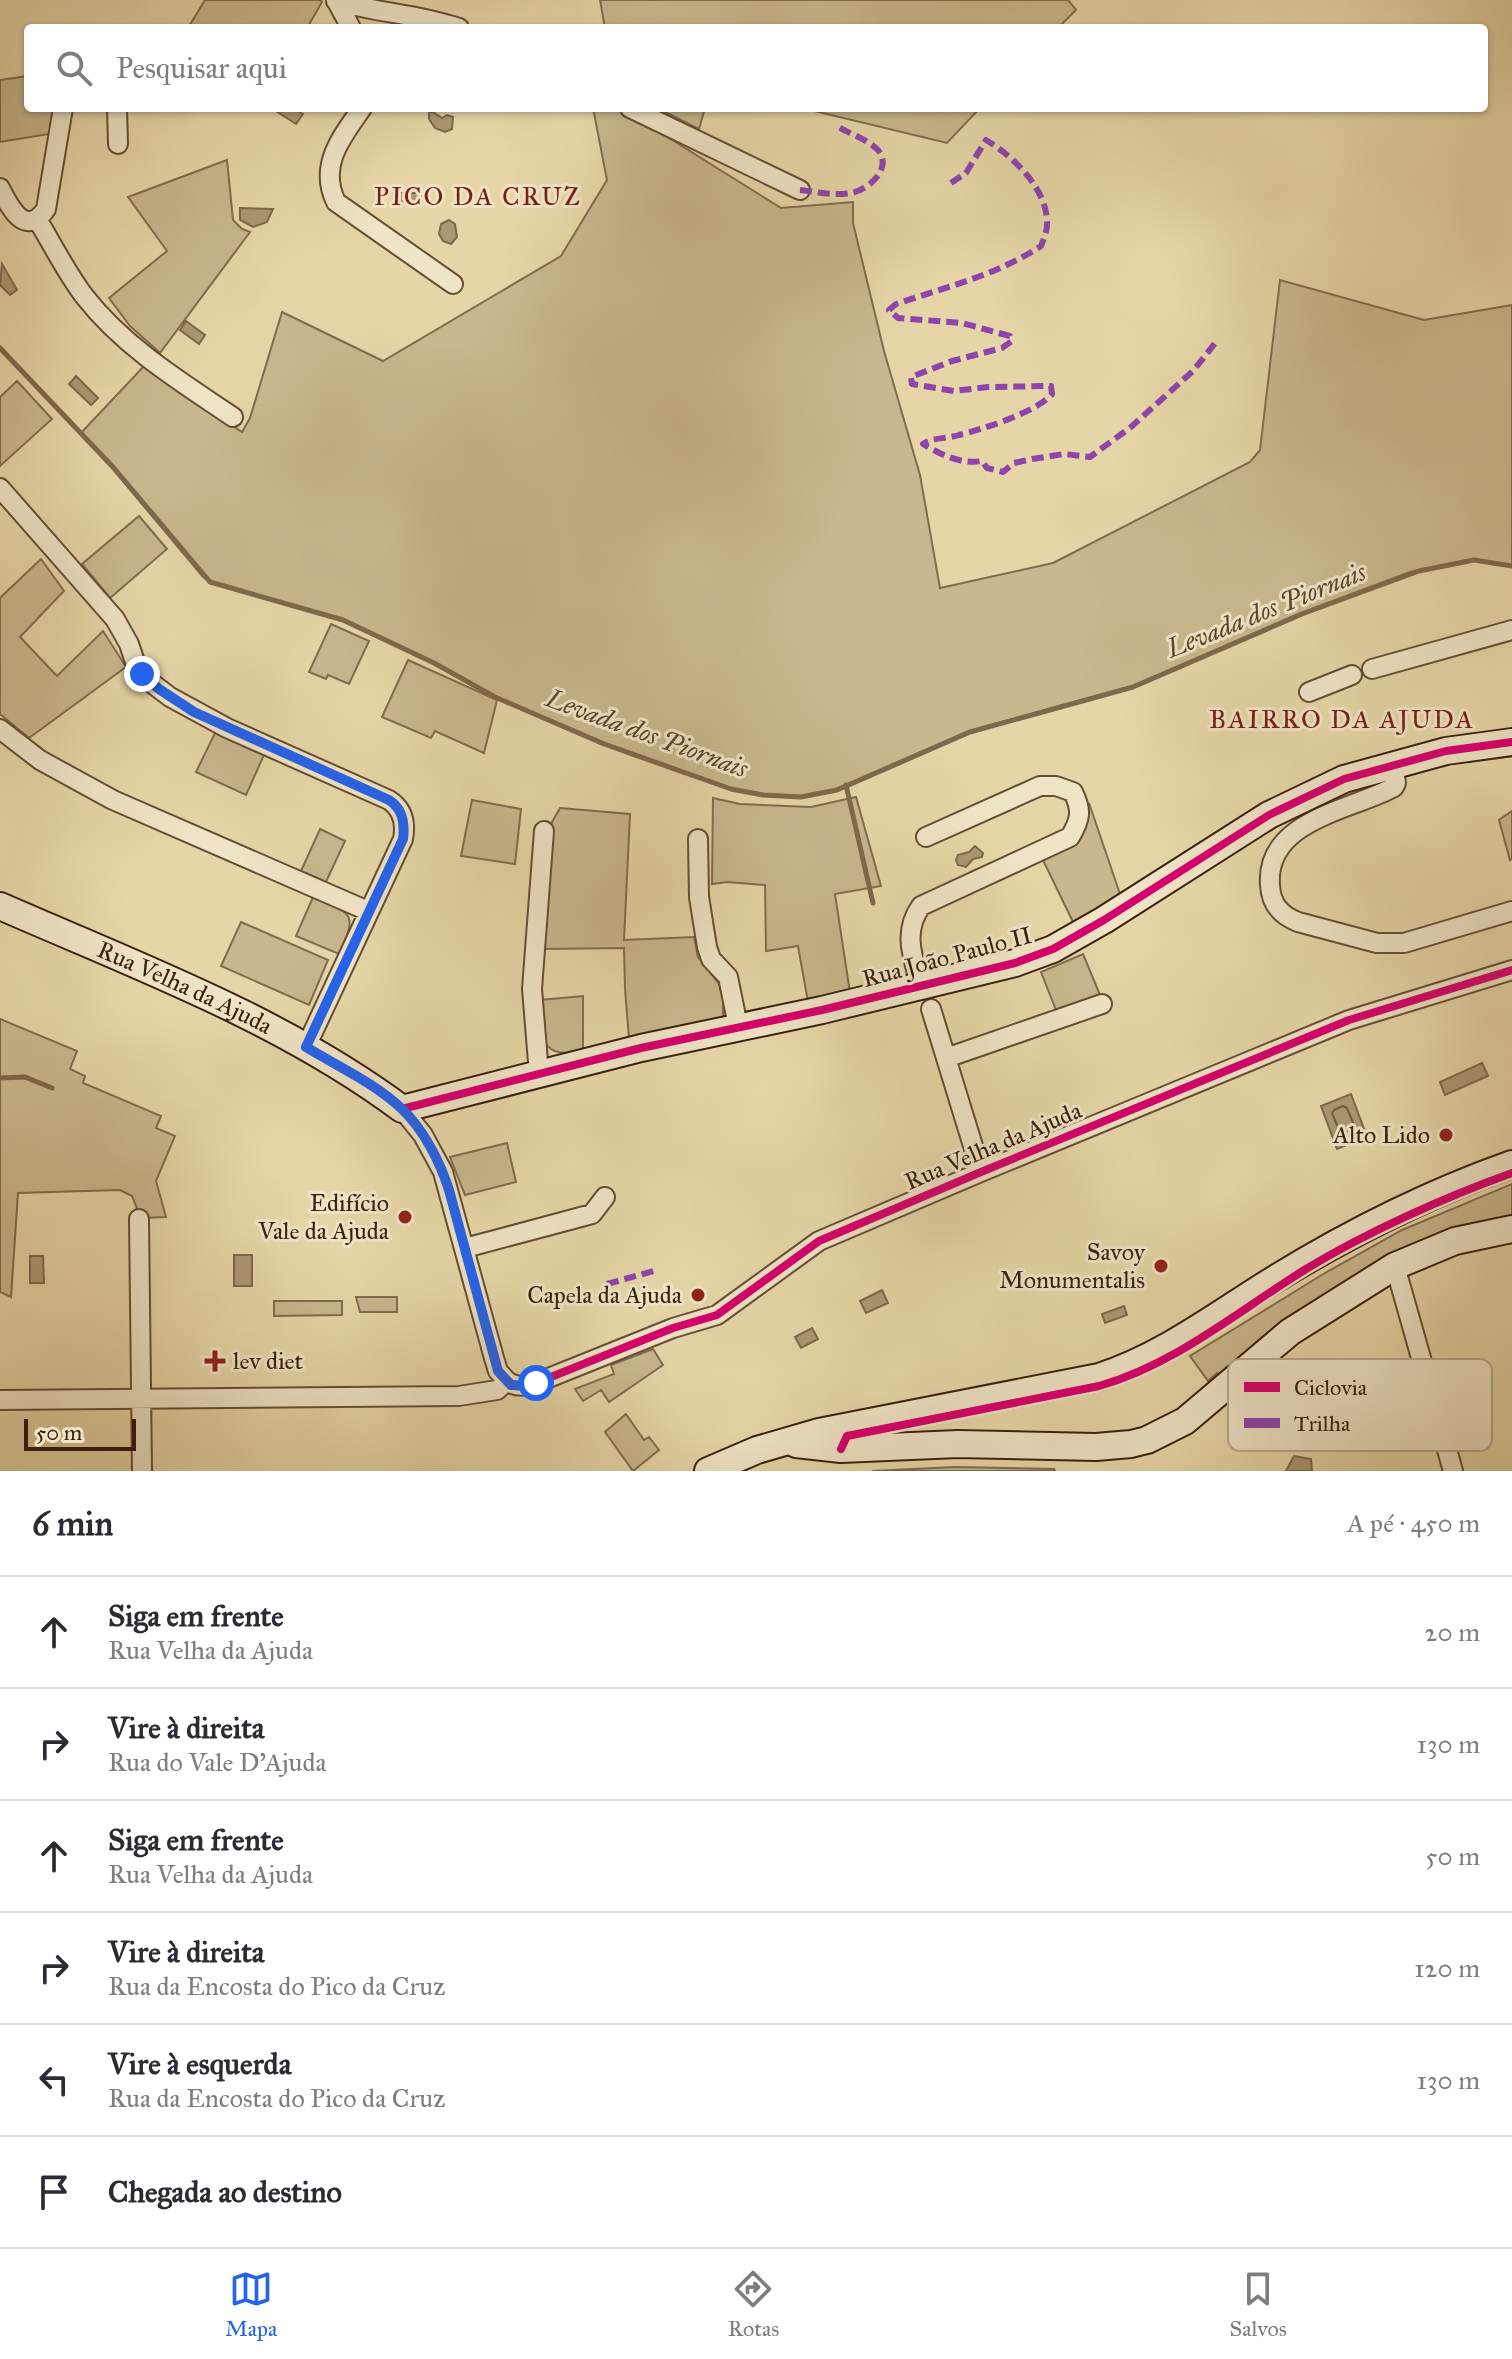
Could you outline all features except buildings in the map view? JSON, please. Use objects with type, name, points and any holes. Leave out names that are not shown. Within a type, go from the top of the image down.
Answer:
[{"type":"street","points":[[336,0],[349,24]]},
{"type":"street","points":[[336,0],[359,8],[448,24]]},
{"type":"street","points":[[0,188],[11,210],[20,219],[37,219],[46,209],[62,112]]},
{"type":"street","points":[[117,112],[118,144]]},
{"type":"street","points":[[359,112],[331,157],[330,183],[336,202],[453,284]]},
{"type":"street","points":[[638,112],[800,190]]},
{"type":"street","points":[[37,219],[85,298],[116,331],[164,370],[233,417]]},
{"type":"street","points":[[0,488],[115,619],[129,644],[137,668],[159,689],[194,712],[396,804],[403,816],[403,839],[306,1047]]},
{"type":"street","points":[[1372,669],[1512,630]]},
{"type":"street","points":[[1309,692],[1352,675]]},
{"type":"street","points":[[0,729],[25,749],[113,800],[368,911]]},
{"type":"street","name":"Rua João Paulo II","points":[[402,1109],[738,1026],[926,998],[978,973],[1053,949],[1269,815],[1344,779],[1467,747],[1512,742]]},
{"type":"street","points":[[1393,765],[1394,787],[1315,818],[1286,841],[1274,856],[1269,873],[1271,896],[1277,908],[1286,918],[1377,943],[1404,943],[1512,911]]},
{"type":"street","points":[[926,837],[1040,786],[1056,786],[1073,792],[1081,808],[1078,823],[1070,837],[921,906],[910,926],[909,938],[926,998],[981,1172]]},
{"type":"street","points":[[539,1074],[532,989],[544,831]]},
{"type":"street","points":[[698,839],[699,897],[707,947],[711,959],[728,977],[738,1026]]},
{"type":"street","name":"Rua Velha da Ajuda","points":[[0,906],[246,1014],[306,1047],[402,1109]]},
{"type":"street","name":"Rua Velha da Ajuda","points":[[0,1400],[459,1396],[497,1390],[507,1381],[511,1385],[526,1386],[673,1328],[717,1315],[819,1241],[981,1172],[1349,1020],[1512,970]]},
{"type":"street","points":[[946,1058],[1102,1004]]},
{"type":"street","points":[[402,1109],[423,1135],[443,1172],[494,1358],[498,1371],[507,1381]]},
{"type":"street","points":[[708,1471],[748,1453],[819,1432],[1122,1370],[1157,1353],[1276,1278],[1345,1239],[1422,1201],[1512,1164]]},
{"type":"street","points":[[465,1248],[592,1214],[605,1197]]},
{"type":"street","points":[[139,1219],[142,1471]]},
{"type":"street","points":[[1258,1359],[1290,1332],[1395,1266],[1455,1241],[1512,1229]]},
{"type":"street","points":[[1395,1266],[1421,1359]]},
{"type":"street","points":[[776,1445],[802,1444],[841,1449],[958,1444],[1113,1446],[1147,1440],[1174,1428],[1228,1384]]},
{"type":"street","points":[[1447,1451],[1453,1471]]},
{"type":"shaded area","points":[[205,0],[322,2],[309,24],[190,24]]},
{"type":"shaded area","points":[[600,0],[1068,0],[1076,10],[1062,24],[604,24]]},
{"type":"shaded area","points":[[24,77],[24,112],[57,112],[55,133],[0,142],[0,80]]},
{"type":"shaded area","points":[[594,112],[627,112],[781,208],[853,202],[853,223],[884,351],[920,475],[940,588],[1053,563],[1250,462],[1260,450],[1280,280],[1424,320],[1512,305],[1512,565],[1473,559],[1410,572],[1301,613],[1133,686],[969,731],[836,789],[801,796],[764,794],[731,788],[605,743],[495,696],[434,662],[343,619],[210,582],[80,434],[144,366],[242,432],[250,418],[282,312],[383,361],[561,256],[607,180]]},
{"type":"shaded area","points":[[665,112],[704,112],[699,129]]},
{"type":"shaded area","points":[[819,112],[976,112],[947,143]]},
{"type":"shaded area","points":[[227,160],[233,220],[250,232],[160,353],[130,326],[109,298],[167,251],[128,197]]},
{"type":"shaded area","points":[[17,381],[52,419],[0,466],[0,397]]},
{"type":"shaded area","points":[[139,516],[167,549],[110,598],[82,564]]},
{"type":"shaded area","points":[[41,559],[64,591],[20,637],[57,676],[103,631],[126,667],[29,738],[0,714],[0,598]]},
{"type":"shaded area","points":[[331,624],[369,641],[349,684],[328,675],[326,679],[309,672]]},
{"type":"shaded area","points":[[408,660],[497,700],[484,753],[435,731],[431,738],[382,717]]},
{"type":"shaded area","points":[[215,733],[264,755],[246,795],[196,772]]},
{"type":"shaded area","points":[[856,797],[881,886],[835,894],[850,993],[808,1002],[798,946],[766,951],[765,885],[712,884],[713,798],[740,804],[811,807]]},
{"type":"shaded area","points":[[472,800],[521,809],[515,864],[461,856]]},
{"type":"shaded area","points":[[1089,803],[1121,897],[1074,924],[1042,858],[1076,839],[1084,825]]},
{"type":"shaded area","points":[[560,808],[630,814],[624,940],[694,937],[698,957],[719,984],[723,1018],[629,1039],[624,948],[543,949],[552,822]]},
{"type":"shaded area","points":[[1512,811],[1512,859],[1510,860],[1499,820]]},
{"type":"shaded area","points":[[320,829],[345,841],[326,882],[301,871]]},
{"type":"shaded area","points":[[313,897],[337,907],[348,916],[349,930],[339,954],[296,936]]},
{"type":"shaded area","points":[[241,922],[328,960],[309,1005],[221,966]]},
{"type":"shaded area","points":[[1083,954],[1100,995],[1056,1010],[1041,972]]},
{"type":"shaded area","points":[[583,996],[583,1050],[557,1052],[545,1042],[540,1000]]},
{"type":"shaded area","points":[[0,1019],[77,1051],[70,1069],[85,1076],[83,1083],[161,1116],[156,1128],[175,1136],[156,1181],[166,1217],[141,1218],[132,1196],[120,1190],[18,1193],[11,1297],[0,1292]]},
{"type":"shaded area","points":[[507,1143],[516,1182],[465,1195],[450,1157]]},
{"type":"shaded area","points":[[1512,1184],[1512,1219],[1501,1220],[1255,1359],[1228,1359],[1228,1374],[1223,1377],[1217,1373],[1208,1381],[1190,1356],[1325,1273],[1402,1230]]},
{"type":"shaded area","points":[[356,1297],[397,1297],[397,1312],[360,1312]]},
{"type":"shaded area","points":[[274,1301],[342,1301],[342,1315],[274,1316]]},
{"type":"shaded area","points":[[653,1349],[663,1365],[609,1402],[601,1390],[583,1401],[575,1389],[614,1374],[611,1365]]},
{"type":"shaded area","points":[[626,1414],[644,1440],[649,1437],[659,1450],[633,1471],[605,1432]]},
{"type":"shaded area","points":[[955,1467],[1054,1469],[1055,1471],[872,1471]]},
{"type":"water","points":[[278,112],[300,112],[303,114],[296,124]]},
{"type":"water","points":[[429,112],[442,118],[447,115],[453,117],[452,129],[445,132],[435,128],[429,119]]},
{"type":"water","points":[[393,193],[422,193],[422,201],[393,202]]},
{"type":"water","points":[[240,208],[273,209],[267,222],[253,227],[240,220]]},
{"type":"water","points":[[449,220],[455,224],[457,237],[451,244],[443,241],[439,234],[441,224]]},
{"type":"water","points":[[2,264],[17,290],[10,295],[0,285]]},
{"type":"water","points":[[186,321],[205,335],[199,344],[180,330]]},
{"type":"water","points":[[76,376],[98,398],[91,405],[69,384]]},
{"type":"water","points":[[975,846],[983,853],[982,857],[973,859],[966,867],[958,865],[958,855],[969,852]]},
{"type":"water","points":[[1482,1063],[1488,1076],[1445,1095],[1440,1082]]},
{"type":"water","points":[[1351,1094],[1367,1137],[1337,1149],[1321,1106]]},
{"type":"water","points":[[234,1255],[252,1255],[252,1286],[234,1286]]},
{"type":"water","points":[[30,1256],[43,1256],[44,1283],[30,1283]]},
{"type":"water","points":[[882,1290],[888,1303],[866,1313],[860,1301]]},
{"type":"water","points":[[1124,1306],[1127,1315],[1105,1323],[1102,1314]]},
{"type":"water","points":[[812,1328],[818,1339],[801,1348],[795,1337]]},
{"type":"water","points":[[1294,1456],[1311,1459],[1312,1471],[1286,1471]]},
{"type":"waterway","name":"Levada dos Piornais","points":[[0,348],[113,467],[210,582],[343,620],[434,663],[495,697],[604,744],[731,789],[763,795],[801,797],[837,790],[970,732],[1133,687],[1302,614],[1419,571],[1474,560],[1512,566]]},
{"type":"waterway","points":[[846,785],[873,903]]},
{"type":"waterway","points":[[0,1078],[25,1077],[52,1088]]},
{"type":"marked path","points":[[800,190],[851,193],[872,183],[877,177],[883,163],[877,149],[838,127]]},
{"type":"marked path","points":[[951,183],[966,173],[986,140],[1017,164],[1034,185],[1045,209],[1046,230],[1041,246],[1007,265],[896,304],[889,310],[898,318],[962,323],[1010,336],[1012,341],[1002,348],[952,361],[911,377],[912,384],[954,391],[1051,386],[1052,394],[1035,407],[1009,419],[923,444],[951,458],[982,461],[987,468],[1003,472],[1014,463],[1032,459],[1064,454],[1090,457],[1131,427],[1193,371],[1216,342]]},
{"type":"marked path","points":[[607,1284],[657,1270]]},
{"type":"cycle path","points":[[402,1109],[641,1048],[822,1010],[1015,963],[1053,949],[1269,815],[1344,779],[1446,751],[1512,742]]},
{"type":"cycle path","points":[[507,1381],[517,1386],[536,1383],[673,1328],[717,1315],[819,1241],[1349,1020],[1512,970]]},
{"type":"cycle path","points":[[841,1449],[847,1436],[1099,1386],[1127,1376],[1206,1335],[1306,1269],[1354,1242],[1433,1204],[1512,1173]]},
{"type":"place","name":"Alto Lido","points":[[1446,1135]]},
{"type":"place","name":"Edifício Vale da Ajuda","points":[[405,1217]]},
{"type":"place","name":"Savoy Monumentalis","points":[[1161,1266]]},
{"type":"place","name":"Capela da Ajuda","points":[[698,1295]]},
{"type":"place","name":"lev diet","points":[[215,1361]]},
{"type":"district","name":"PICO DA CRUZ","points":[[478,196]]},
{"type":"district","name":"BAIRRO DA AJUDA","points":[[1342,719]]},
{"type":"route","points":[[142,674],[194,712],[389,800],[400,810],[403,839],[306,1047],[402,1109],[423,1135],[443,1172],[455,1208],[498,1371],[511,1385],[536,1383]]}]
